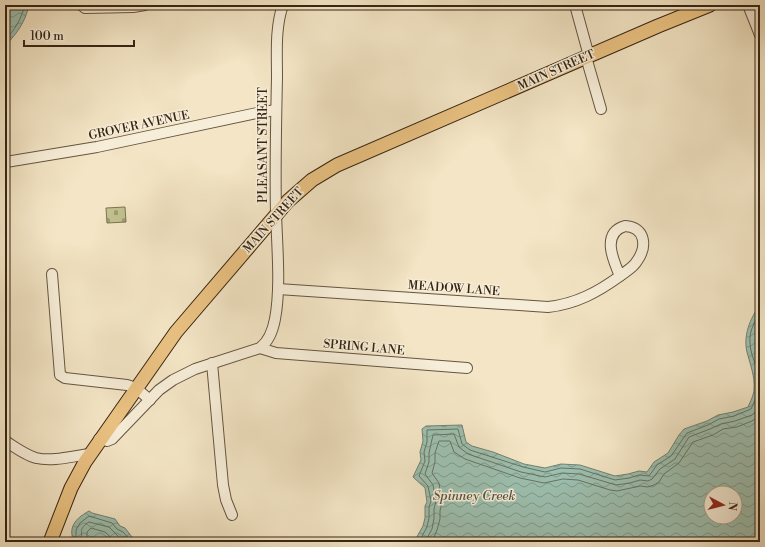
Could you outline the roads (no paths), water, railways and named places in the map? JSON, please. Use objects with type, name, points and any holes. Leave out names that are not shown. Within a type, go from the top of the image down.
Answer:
[{"type":"main road","name":"MAIN STREET","points":[[50,542],[71,488],[99,439],[186,320],[276,214],[305,185],[327,170],[587,56],[710,5]]},
{"type":"street","points":[[81,5],[85,8],[110,6],[133,7],[145,5]]},
{"type":"street","name":"PLEASANT STREET","points":[[260,348],[268,340],[273,328],[278,289],[276,110],[278,26],[283,5]]},
{"type":"street","points":[[575,5],[601,109]]},
{"type":"street","points":[[748,5],[760,35]]},
{"type":"street","name":"GROVER AVENUE","points":[[6,162],[97,148],[256,113],[276,110]]},
{"type":"street","name":"MEADOW LANE","points":[[278,289],[548,307],[572,303],[583,299],[620,276],[638,260],[643,247],[643,241],[640,233],[629,226],[625,226],[617,230],[611,239],[612,252],[620,276]]},
{"type":"street","points":[[52,274],[60,375],[65,378],[118,383],[136,388],[150,400]]},
{"type":"street","points":[[99,439],[106,441],[112,439],[166,384],[180,375],[260,348]]},
{"type":"street","name":"SPRING LANE","points":[[260,348],[276,353],[467,368]]},
{"type":"street","points":[[212,363],[223,485],[226,500],[232,515]]},
{"type":"street","points":[[5,441],[25,453],[41,459],[55,459],[90,454]]},
{"type":"water","points":[[5,5],[29,5],[20,27],[5,46]]},
{"type":"water","name":"Spinney Creek","points":[[760,305],[760,542],[414,542],[423,526],[425,506],[427,502],[425,488],[413,477],[421,460],[420,452],[423,441],[422,429],[426,426],[462,425],[466,442],[472,446],[524,464],[545,468],[561,464],[580,465],[615,476],[639,471],[647,472],[654,462],[668,453],[684,429],[707,421],[718,415],[748,407],[753,394],[754,384],[746,346],[750,321]]},
{"type":"water","points":[[89,511],[115,519],[120,526],[125,528],[138,542],[72,542],[72,531],[76,520]]}]
